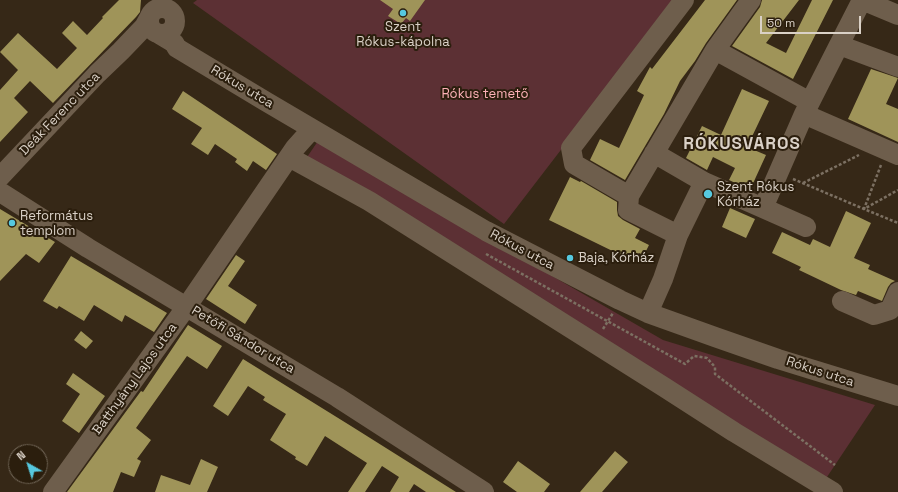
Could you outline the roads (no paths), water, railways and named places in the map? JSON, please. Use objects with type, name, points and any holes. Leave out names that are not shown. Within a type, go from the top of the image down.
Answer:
[{"type":"street","points":[[628,196],[574,164],[570,148],[684,0]]},
{"type":"street","points":[[678,235],[628,210],[628,196],[715,50],[751,0]]},
{"type":"street","points":[[763,208],[807,108],[862,0],[898,15]]},
{"type":"street","name":"Deák Ferenc utca","points":[[0,177],[97,74],[121,51],[148,35],[164,15]]},
{"type":"street","name":"Rókus utca","points":[[164,15],[177,48],[486,231],[578,279],[648,313],[778,359],[895,392]]},
{"type":"street","points":[[839,45],[898,67]]},
{"type":"street","points":[[715,50],[807,108],[887,150]]},
{"type":"street","name":"Batthyány Lajos utca","points":[[53,492],[187,306],[289,157],[312,129]]},
{"type":"street","points":[[654,153],[704,182],[806,228]]},
{"type":"street","points":[[289,157],[369,201],[734,432],[833,492]]},
{"type":"street","points":[[648,313],[663,279],[678,235],[704,182]]},
{"type":"street","name":"Petőfi Sándor utca","points":[[0,192],[88,248],[337,396],[484,492]]},
{"type":"street","points":[[842,301],[874,315],[890,310],[898,292]]},
{"type":"place","name":"Szent Rókus-kápolna","points":[[403,13]]},
{"type":"place","name":"Szent Rókus Kórház","points":[[708,194]]},
{"type":"place","name":"Református templom","points":[[12,223]]},
{"type":"place","name":"Baja, Kórház","points":[[570,258]]},
{"type":"district","name":"RÓKUSVÁROS","points":[[742,144]]},
{"type":"park label","name":"Rókus temető","points":[[485,94]]}]
